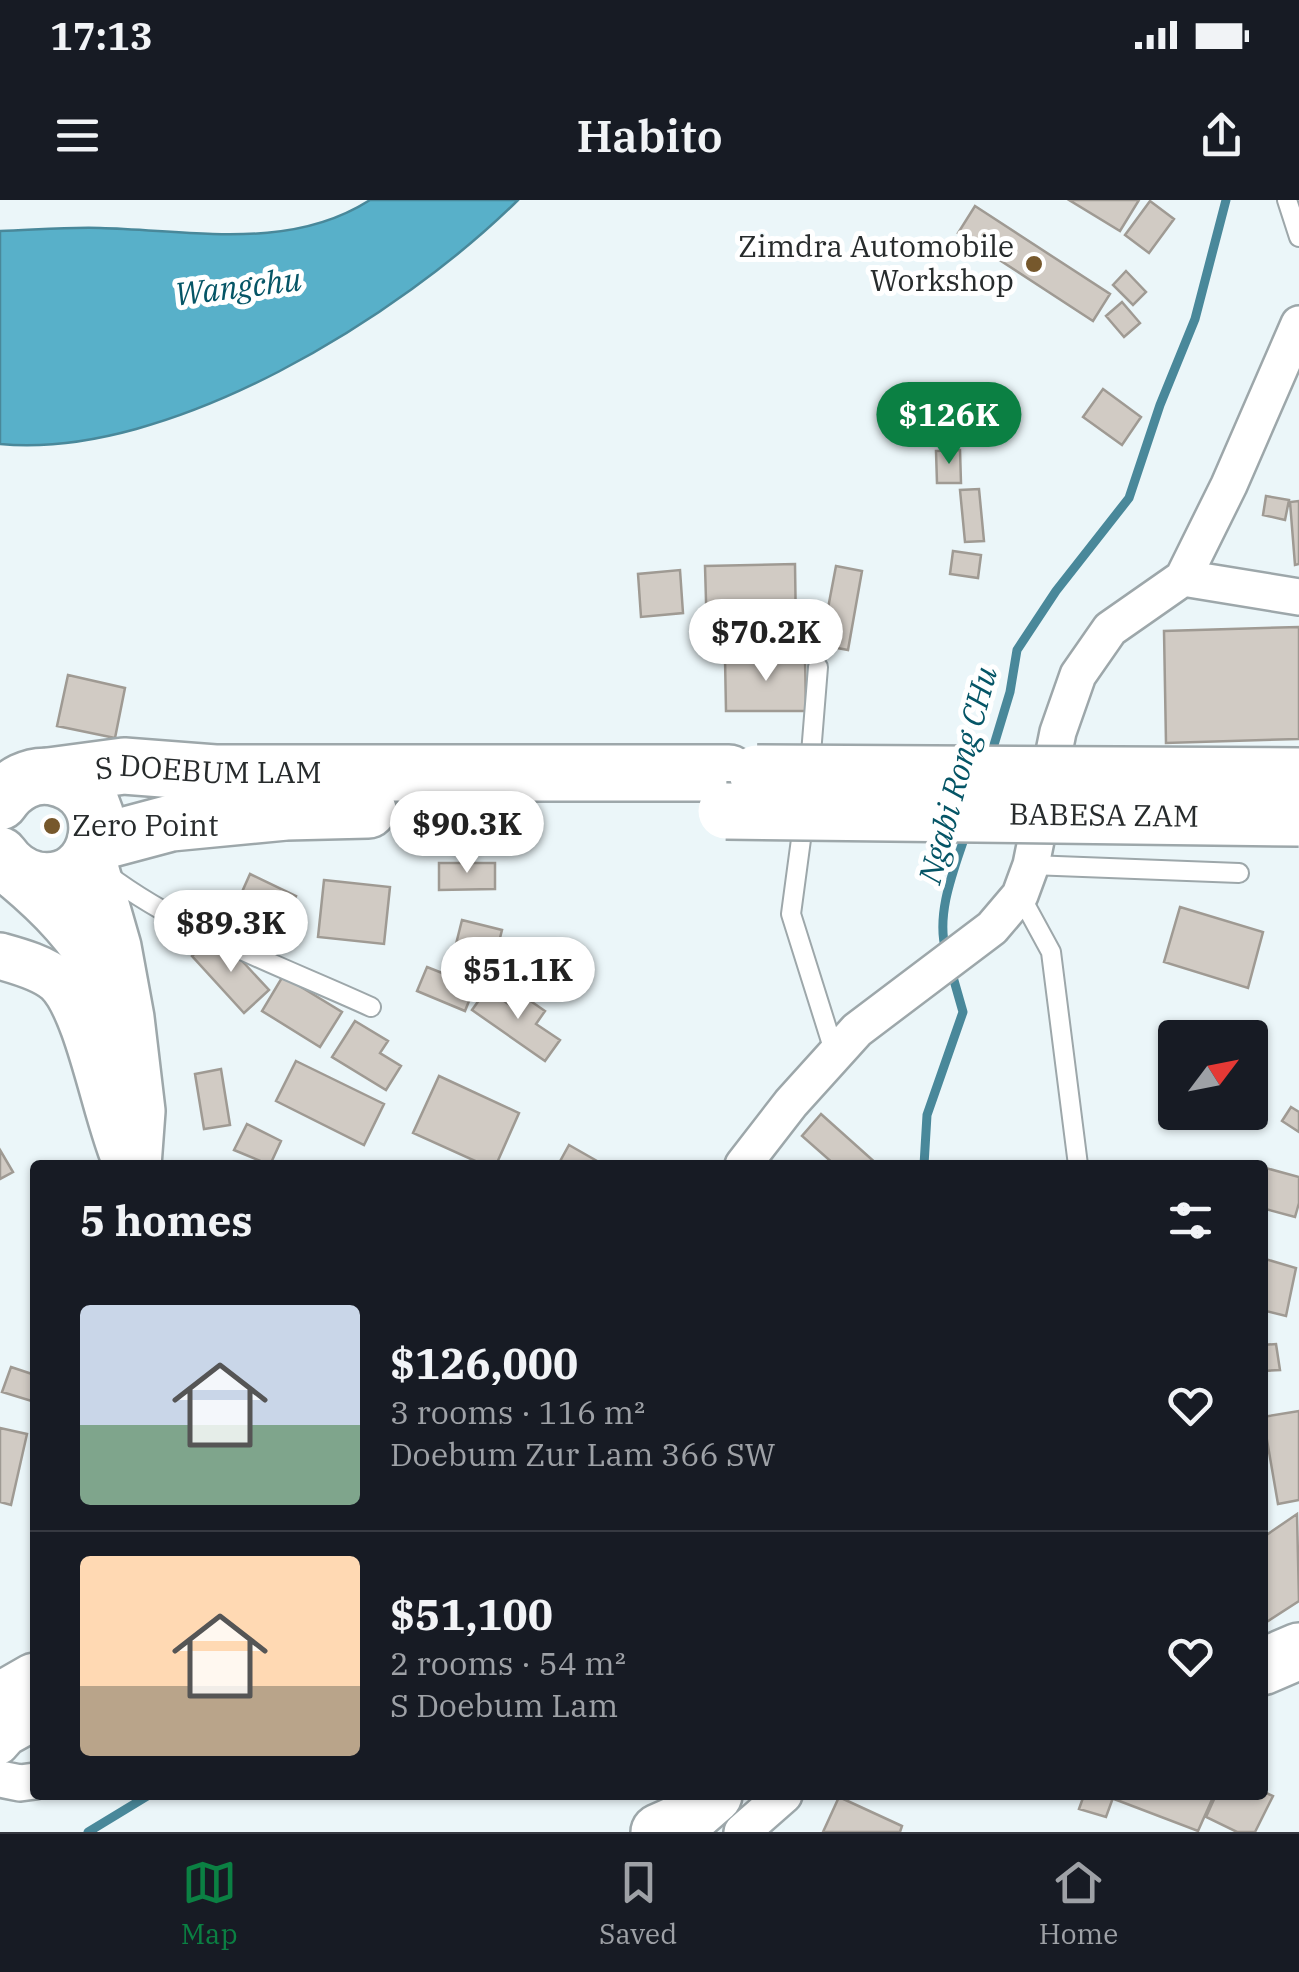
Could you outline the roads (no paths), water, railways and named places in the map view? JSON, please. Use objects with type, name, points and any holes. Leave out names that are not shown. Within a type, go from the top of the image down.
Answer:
[{"type":"main road","name":"S DOEBUM LAM","points":[[16,788],[124,766],[215,773],[727,792]]},
{"type":"main road","name":"BABESA ZAM","points":[[727,792],[1299,776]]},
{"type":"main road","points":[[16,788],[67,780],[93,806],[98,824],[92,851],[122,1002],[136,1111],[131,1160]]},
{"type":"main road","name":"BABESA ZAM","points":[[727,792],[1299,818]]},
{"type":"main road","name":"S DOEBUM LAM","points":[[8,868],[33,880],[64,878],[92,851],[170,824],[286,812],[476,808],[727,792]]},
{"type":"main road","points":[[8,868],[68,918],[94,952],[122,1002]]},
{"type":"main road","points":[[1268,1663],[1299,1650]]},
{"type":"main road","points":[[0,1701],[30,1684]]},
{"type":"main road","points":[[660,1832],[684,1821],[708,1800]]},
{"type":"street","points":[[747,1160],[846,1042],[992,928],[1025,880],[1058,732],[1078,675],[1110,629],[1183,578],[1229,485],[1299,324]]},
{"type":"street","points":[[1183,578],[1299,597]]},
{"type":"street","points":[[0,956],[20,961],[58,981],[77,1012],[128,1160]]},
{"type":"street","points":[[0,1746],[30,1725]]},
{"type":"street","points":[[0,1779],[30,1782]]},
{"type":"street","points":[[742,1832],[778,1800]]},
{"type":"lane","points":[[1287,200],[1299,237]]},
{"type":"lane","points":[[818,668],[791,914],[846,1042]]},
{"type":"lane","points":[[92,851],[134,895],[371,1007]]},
{"type":"lane","points":[[1077,1160],[1052,952],[1025,880],[1239,872]]},
{"type":"water","name":"Wangchu","points":[[370,200],[518,200],[412,289],[279,372],[208,404],[136,429],[66,443],[0,444],[0,231],[88,228],[204,234],[273,232],[306,227]]},
{"type":"waterway","name":"Ngabi Rong CHu","points":[[990,758],[1010,692],[1017,650],[1056,591],[1129,498],[1160,405],[1195,319],[1226,200]]},
{"type":"waterway","name":"Ngabi Rong CHu","points":[[946,951],[945,906],[967,830]]},
{"type":"waterway","name":"Ngabi Rong CHu","points":[[924,1160],[927,1115],[963,1012],[951,970]]},
{"type":"waterway","name":"Ngabi Rong CHu","points":[[88,1832],[141,1800]]},
{"type":"place","name":"Zimdra Automobile Workshop","points":[[1034,264]]},
{"type":"place","name":"Zero Point","points":[[52,826]]}]
